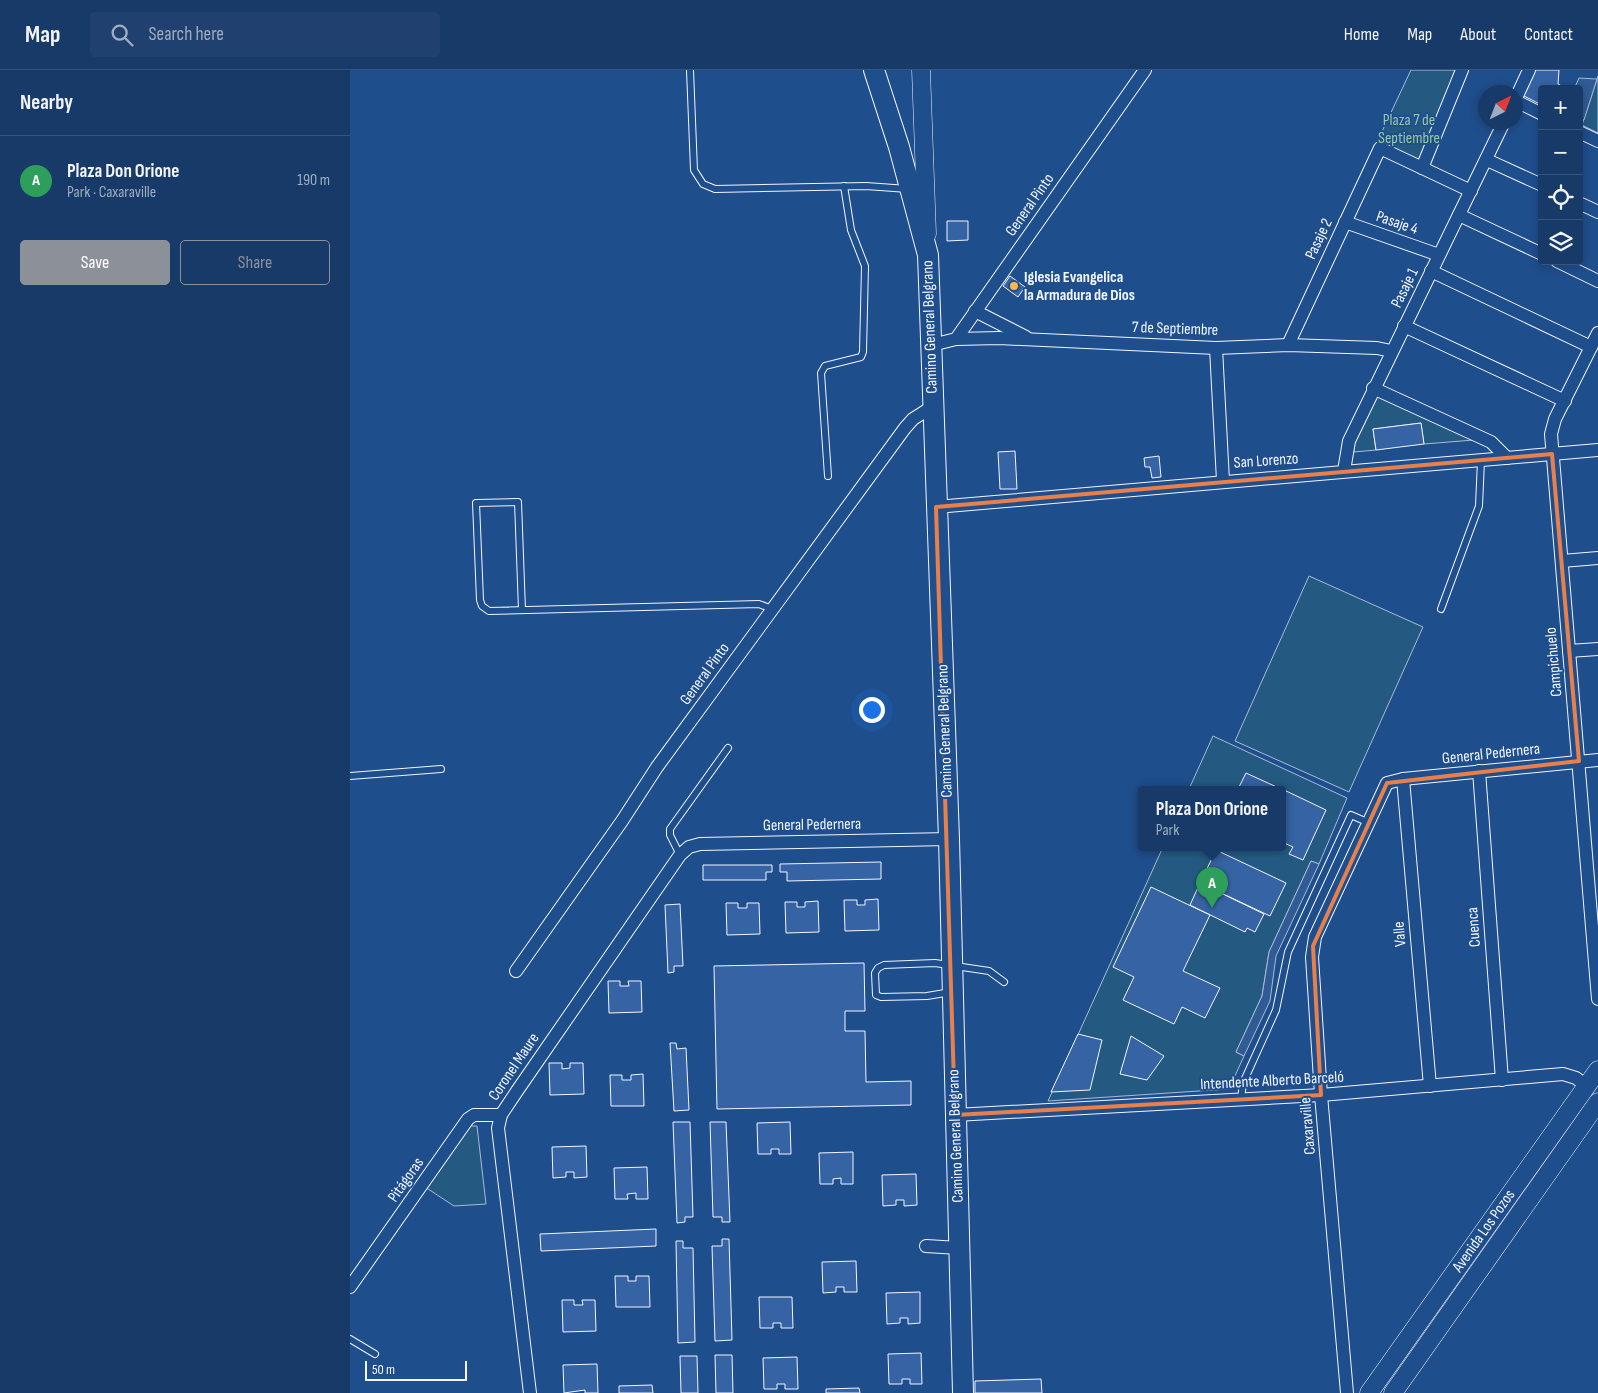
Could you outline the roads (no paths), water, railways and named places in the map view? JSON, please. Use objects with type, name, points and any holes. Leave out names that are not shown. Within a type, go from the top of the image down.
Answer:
[{"type":"main road","points":[[874,70],[900,146],[928,255]]},
{"type":"main road","name":"Camino General Belgrano","points":[[928,255],[948,839],[963,1393]]},
{"type":"street","name":"Camino General Belgrano","points":[[921,70],[928,255]]},
{"type":"street","name":"General Pinto","points":[[956,339],[1145,70]]},
{"type":"street","points":[[1462,70],[1422,168],[1470,192]]},
{"type":"street","points":[[1522,85],[1529,70]]},
{"type":"street","points":[[1523,104],[1538,112]]},
{"type":"street","name":"Pasaje 1","points":[[1344,472],[1349,441],[1373,388],[1500,130]]},
{"type":"street","points":[[1583,134],[1598,141]]},
{"type":"street","name":"Pasaje 2","points":[[1288,345],[1380,148],[1422,168]]},
{"type":"street","points":[[1487,160],[1538,183]]},
{"type":"street","points":[[1583,205],[1598,212]]},
{"type":"street","points":[[1459,216],[1538,252]]},
{"type":"street","name":"Pasaje 4","points":[[1344,222],[1439,255]]},
{"type":"street","points":[[1566,265],[1598,280]]},
{"type":"street","points":[[1431,271],[1591,347]]},
{"type":"street","points":[[975,311],[1031,340]]},
{"type":"street","points":[[1404,326],[1565,401]]},
{"type":"street","name":"Campichuelo","points":[[1598,333],[1552,426],[1552,454],[1598,999]]},
{"type":"street","points":[[932,345],[956,339]]},
{"type":"street","name":"7 de Septiembre","points":[[956,339],[1031,340],[1216,348],[1288,345],[1377,348],[1392,351]]},
{"type":"street","points":[[1216,348],[1223,481]]},
{"type":"street","points":[[1373,388],[1491,442],[1507,458]]},
{"type":"street","name":"General Pinto","points":[[516,971],[622,821],[657,767],[905,428],[913,419],[932,407]]},
{"type":"street","name":"San Lorenzo","points":[[936,507],[1598,450]]},
{"type":"street","points":[[1562,561],[1598,558]]},
{"type":"street","points":[[1569,651],[1598,649]]},
{"type":"street","name":"General Pedernera","points":[[1387,783],[1403,779],[1598,760]]},
{"type":"street","name":"Cuenca","points":[[1479,771],[1502,1080]]},
{"type":"street","name":"Valle","points":[[1403,779],[1430,1086]]},
{"type":"street","name":"Caxaraville","points":[[1347,1393],[1322,1095],[1313,946],[1367,822],[1387,783]]},
{"type":"street","name":"General Pedernera","points":[[680,855],[689,847],[700,844],[948,839]]},
{"type":"street","name":"Coronel Maure","points":[[530,1393],[498,1128],[501,1115],[680,855]]},
{"type":"street","name":"Avenida Los Pozos","points":[[1369,1393],[1598,1070]]},
{"type":"street","name":"Intendente Alberto Barceló","points":[[955,1115],[1322,1095],[1563,1074],[1576,1078],[1586,1086]]},
{"type":"street","name":"Avenida Los Pozos","points":[[1393,1393],[1597,1104]]},
{"type":"street","name":"Pitágoras","points":[[350,1287],[468,1119],[474,1115],[501,1115]]},
{"type":"street","points":[[926,1246],[959,1248]]},
{"type":"lane","points":[[690,70],[694,170],[703,184],[715,189],[844,186],[911,189]]},
{"type":"lane","points":[[828,476],[821,373],[825,366],[861,357],[863,352],[865,266],[851,230],[844,186]]},
{"type":"lane","points":[[1441,608],[1479,506],[1481,460]]},
{"type":"lane","points":[[522,610],[518,502],[476,503],[482,606],[489,611],[759,604],[772,609]]},
{"type":"lane","points":[[680,855],[670,836],[670,829],[728,748]]},
{"type":"lane","points":[[350,776],[440,769]]},
{"type":"lane","points":[[1241,1099],[1243,1083],[1276,1010],[1286,961],[1292,944],[1351,815],[1367,822]]},
{"type":"lane","points":[[952,992],[922,996],[881,997],[876,995],[875,973],[878,968],[884,965],[935,963],[951,967],[989,971],[1004,982]]},
{"type":"lane","points":[[350,1339],[375,1354]]},
{"type":"place","name":"Iglesia Evangelica la Armadura de Dios","points":[[1014,286]]},
{"type":"place","name":"Plaza Don Orione","points":[[1212,908]]},
{"type":"park label","name":"Plaza 7 de Septiembre","points":[[1409,129]]}]
